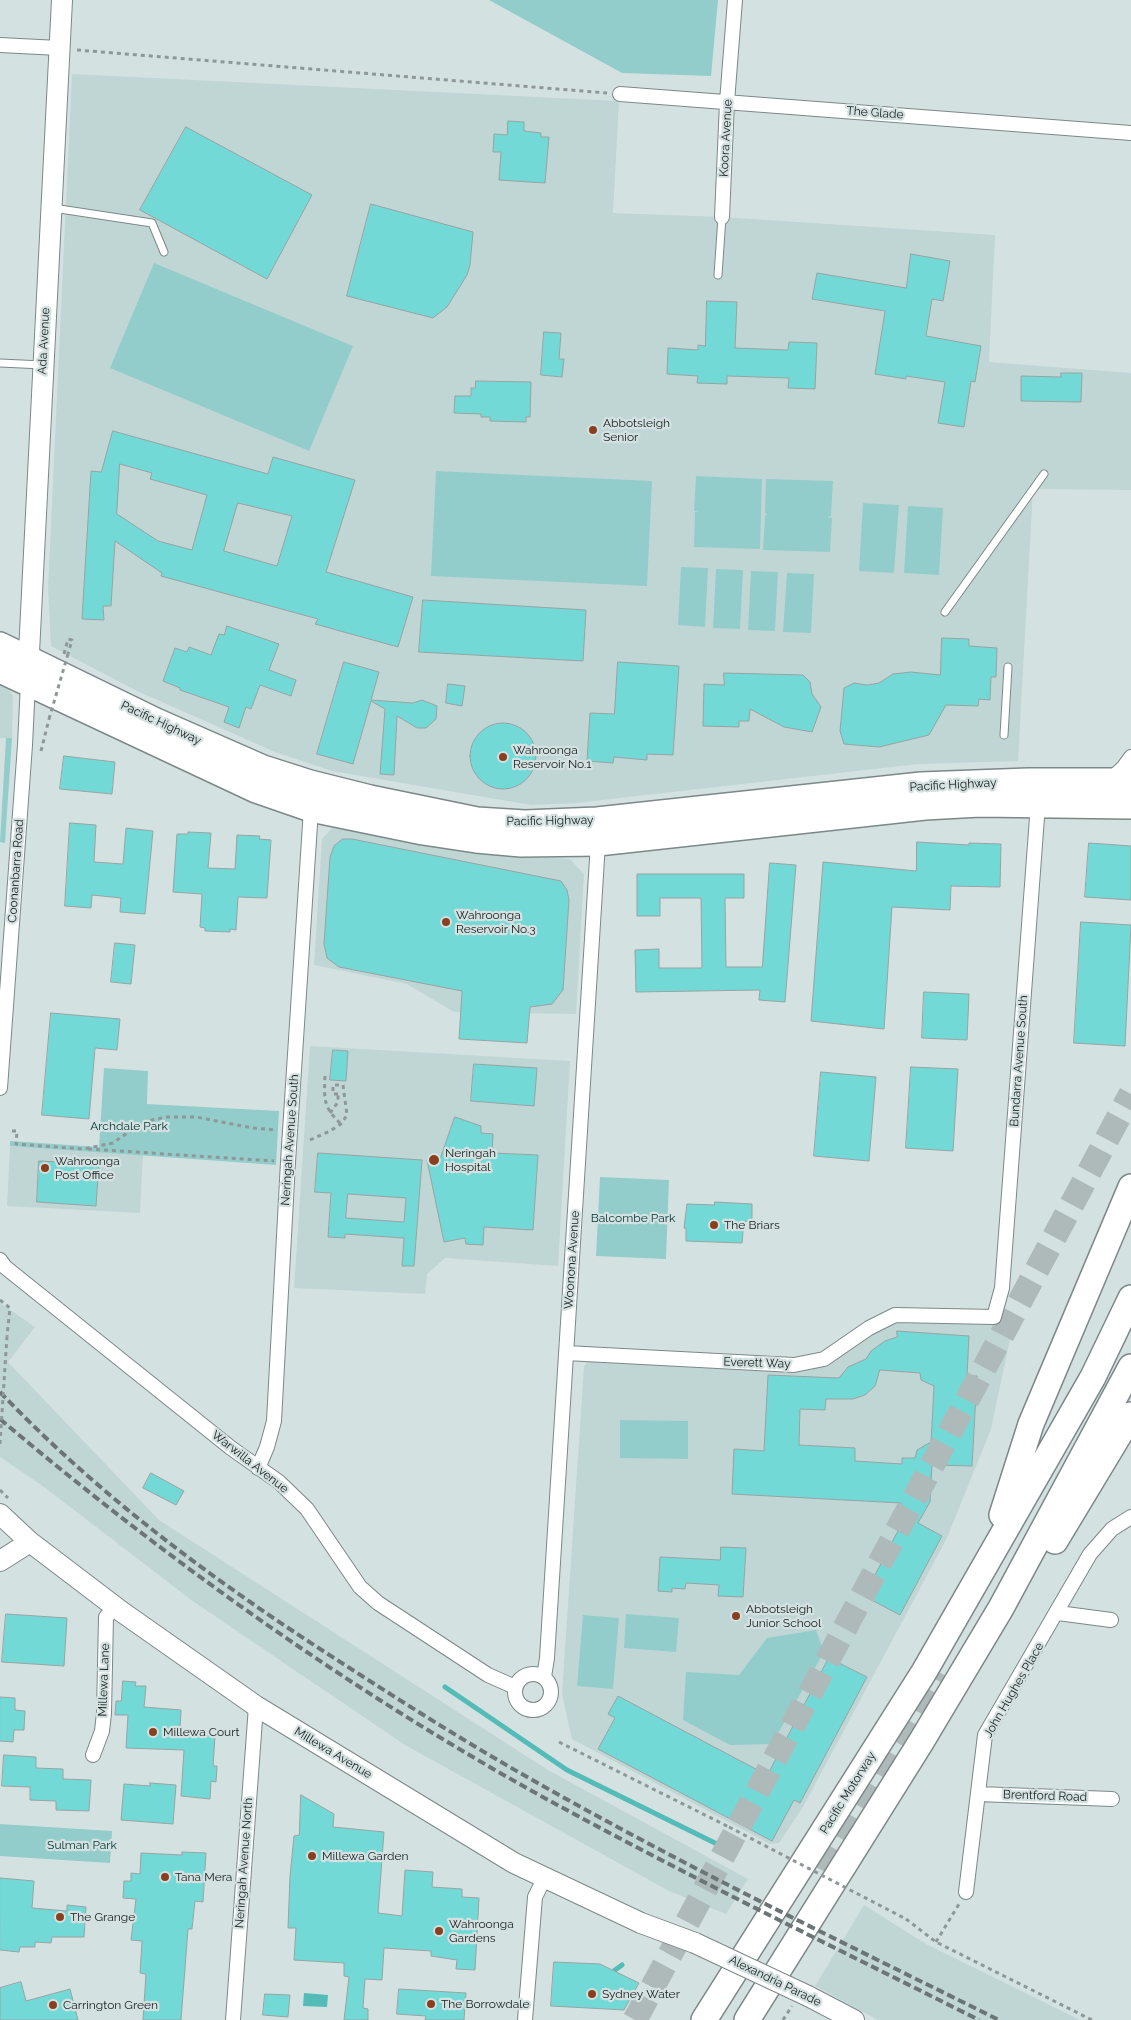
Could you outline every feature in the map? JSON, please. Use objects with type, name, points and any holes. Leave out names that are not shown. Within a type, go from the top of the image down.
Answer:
[{"type":"highway","name":"Pacific Highway","points":[[0,646],[156,721],[262,768],[310,783],[370,798],[478,820],[525,823],[597,820],[921,786],[1120,781]]},
{"type":"highway","name":"Pacific Highway","points":[[0,670],[248,786],[311,809],[423,832],[476,840],[521,844],[598,843],[925,807],[1038,804],[1131,806]]},
{"type":"highway","points":[[987,1563],[1031,1424],[1131,1187]]},
{"type":"highway","points":[[987,1563],[1093,1377],[1131,1298]]},
{"type":"highway","points":[[747,2020],[921,1742],[1001,1608],[1131,1367]]},
{"type":"highway","points":[[921,1742],[1000,1632],[1131,1415]]},
{"type":"highway","name":"Pacific Motorway","points":[[704,2020],[924,1672],[987,1563]]},
{"type":"street","name":"Ada Avenue","points":[[28,683],[62,0]]},
{"type":"street","name":"Koora Avenue","points":[[722,217],[727,102],[735,0]]},
{"type":"street","points":[[0,45],[59,48]]},
{"type":"street","name":"The Glade","points":[[620,94],[1131,133]]},
{"type":"street","name":"Coonanbarra Road","points":[[0,1088],[1,1054],[21,810],[28,683]]},
{"type":"street","points":[[1120,781],[1123,768],[1131,757]]},
{"type":"street","name":"Bundarra Avenue South","points":[[994,1316],[1002,1288],[1038,804]]},
{"type":"street","name":"Neringah Avenue South","points":[[258,1468],[267,1447],[274,1421],[288,1162],[311,809]]},
{"type":"street","name":"Woonona Avenue","points":[[544,1677],[547,1658],[598,843]]},
{"type":"street","name":"Warwilla Avenue","points":[[0,1260],[5,1267],[258,1468],[279,1482],[307,1509],[360,1586],[378,1603],[480,1671],[515,1687]]},
{"type":"street","name":"Everett Way","points":[[566,1353],[794,1366],[824,1359],[868,1328],[896,1315],[994,1316]]},
{"type":"street","name":"Millewa Avenue","points":[[0,1514],[30,1542],[116,1607],[256,1706],[514,1863],[641,1923],[695,1943]]},
{"type":"street","name":"John Hughes Place","points":[[966,1892],[985,1735],[1058,1613],[1090,1554],[1112,1529],[1131,1518]]},
{"type":"street","points":[[0,1560],[30,1542]]},
{"type":"street","name":"Millewa Lane","points":[[93,1755],[102,1731],[104,1713],[106,1617],[116,1607]]},
{"type":"street","points":[[1058,1613],[1111,1620]]},
{"type":"street","points":[[533,1673],[544,1677],[550,1686],[550,1699],[542,1708],[535,1710],[525,1709],[517,1702],[515,1687],[524,1675],[533,1673]]},
{"type":"street","name":"Neringah Avenue North","points":[[233,2020],[256,1706]]},
{"type":"street","name":"Brentford Road","points":[[978,1794],[1112,1799]]},
{"type":"street","points":[[525,2020],[535,1897],[545,1877]]},
{"type":"street","name":"Alexandria Parade","points":[[695,1943],[808,1996],[854,2020]]},
{"type":"lane","points":[[51,208],[152,223],[164,252]]},
{"type":"lane","name":"Koora Avenue","points":[[718,275],[722,217]]},
{"type":"lane","points":[[0,363],[43,365]]},
{"type":"lane","points":[[945,612],[1044,474]]},
{"type":"lane","points":[[1004,735],[1008,667]]},
{"type":"path","points":[[59,48],[620,94]]},
{"type":"path","points":[[41,751],[72,640],[68,639],[64,652]]},
{"type":"path","points":[[326,1076],[324,1098],[330,1113],[341,1124]]},
{"type":"path","points":[[310,1140],[341,1124],[347,1115],[346,1103],[342,1094],[343,1085],[333,1085],[333,1094],[342,1094]]},
{"type":"path","points":[[325,1089],[333,1089]]},
{"type":"path","points":[[330,1113],[338,1102],[338,1094]]},
{"type":"path","points":[[83,1149],[113,1143],[143,1122],[166,1117],[196,1117],[253,1128],[290,1132]]},
{"type":"path","points":[[12,1131],[17,1131],[16,1144],[288,1162]]},
{"type":"path","points":[[0,1300],[10,1308],[0,1444]]},
{"type":"path","points":[[559,1742],[906,1918],[936,1942],[1092,2020]]},
{"type":"path","points":[[936,1942],[966,1892]]},
{"type":"shaded area","name":"Abbotsleigh Senior","points":[[72,74],[619,101],[613,213],[722,217],[995,235],[989,362],[1131,373],[1131,490],[1033,489],[1018,761],[918,764],[576,803],[531,805],[332,771],[275,752],[137,691],[51,646],[48,588]]},
{"type":"shaded area","points":[[0,685],[8,688],[13,696],[12,738],[0,738]]},
{"type":"shaded area","name":"Wahroonga Reservoir No.3","points":[[347,826],[522,856],[570,859],[584,874],[576,1014],[454,1012],[407,984],[314,965],[322,839],[332,828]]},
{"type":"shaded area","name":"Neringah Hospital","points":[[310,1046],[570,1061],[558,1266],[445,1258],[427,1274],[425,1294],[294,1288]]},
{"type":"shaded area","points":[[10,1146],[143,1155],[140,1213],[7,1206]]},
{"type":"shaded area","points":[[0,1303],[35,1327],[8,1362],[159,1520],[548,1770],[748,1879],[726,1914],[669,1891],[405,1745],[194,1602],[44,1487],[0,1457]]},
{"type":"shaded area","name":"Abbotsleigh Junior School","points":[[898,1323],[1013,1325],[991,1429],[947,1538],[803,1807],[779,1843],[770,1844],[572,1739],[562,1694],[584,1367],[587,1362],[598,1360],[795,1372],[826,1365],[885,1326]]},
{"type":"shaded area","points":[[864,1905],[926,1944],[1080,2020],[878,2020],[815,1986]]},
{"type":"shaded area","points":[[304,1993],[328,1995],[327,2007],[303,2006]]},
{"type":"green space","points":[[489,0],[718,0],[711,76],[622,73]]},
{"type":"green space","points":[[154,263],[353,346],[309,451],[110,368]]},
{"type":"green space","points":[[436,471],[652,481],[647,586],[431,576]]},
{"type":"green space","points":[[696,476],[762,479],[760,549],[694,547],[695,512],[699,512],[694,511]]},
{"type":"green space","points":[[766,479],[833,481],[831,516],[827,517],[832,518],[830,552],[763,550],[765,516],[767,514],[765,513]]},
{"type":"green space","points":[[863,503],[899,505],[894,573],[859,571]]},
{"type":"green space","points":[[908,506],[943,508],[939,575],[904,573]]},
{"type":"green space","points":[[681,567],[708,568],[705,627],[678,625]]},
{"type":"green space","points":[[716,569],[743,570],[740,629],[713,628]]},
{"type":"green space","points":[[751,571],[778,572],[775,631],[748,630]]},
{"type":"green space","points":[[787,573],[814,574],[811,633],[783,632]]},
{"type":"green space","points":[[6,738],[12,738],[5,843],[0,842]]},
{"type":"green space","name":"Archdale Park","points":[[104,1068],[148,1071],[147,1104],[279,1111],[276,1165],[10,1146],[10,1141],[99,1147]]},
{"type":"green space","name":"Balcombe Park","points":[[600,1177],[669,1180],[666,1259],[596,1256]]},
{"type":"green space","points":[[620,1420],[688,1421],[688,1459],[620,1458]]},
{"type":"green space","points":[[626,1614],[679,1618],[676,1652],[624,1648]]},
{"type":"green space","points":[[583,1615],[619,1618],[613,1689],[577,1686]]},
{"type":"green space","points":[[816,1630],[824,1652],[772,1744],[730,1745],[683,1720],[686,1672],[739,1675],[767,1638]]},
{"type":"green space","name":"Sulman Park","points":[[0,1824],[112,1831],[110,1863],[0,1856]]},
{"type":"building","points":[[508,121],[524,122],[524,131],[541,133],[541,137],[549,137],[545,183],[499,180],[501,152],[493,152],[494,134],[507,135]]},
{"type":"building","points":[[186,127],[312,195],[267,279],[140,210]]},
{"type":"building","points":[[371,204],[473,232],[470,265],[467,275],[447,307],[433,318],[347,296]]},
{"type":"building","points":[[911,254],[950,261],[943,301],[932,299],[926,336],[981,346],[975,382],[971,381],[964,427],[938,423],[945,382],[906,376],[906,379],[875,374],[885,311],[812,299],[817,273],[906,288]]},
{"type":"building","points":[[707,301],[737,302],[735,348],[788,350],[789,342],[817,343],[815,389],[788,388],[789,378],[727,376],[727,384],[697,383],[698,376],[667,374],[668,348],[698,350],[698,345],[705,346]]},
{"type":"building","points":[[544,332],[561,333],[559,359],[564,359],[562,377],[541,375]]},
{"type":"building","points":[[1061,373],[1082,373],[1081,402],[1021,401],[1021,376],[1061,377]]},
{"type":"building","points":[[476,381],[531,382],[530,417],[526,417],[526,422],[490,421],[490,417],[481,417],[481,414],[454,413],[455,396],[471,396],[471,388],[475,388]]},
{"type":"building","points":[[113,431],[268,474],[273,457],[355,480],[326,572],[413,597],[398,647],[315,624],[318,619],[161,576],[162,573],[115,541],[111,606],[103,606],[104,620],[82,619],[91,471],[101,472]],"holes":[[[120,464],[152,473],[150,479],[207,495],[192,550],[158,541],[117,514]],[[238,503],[292,516],[277,566],[224,551]]]},
{"type":"building","points":[[423,600],[586,610],[583,661],[419,652]]},
{"type":"building","points":[[227,626],[279,644],[269,670],[296,680],[291,696],[260,685],[251,709],[246,707],[239,728],[224,722],[229,707],[180,690],[180,688],[163,681],[175,648],[187,652],[189,647],[211,655],[219,634],[224,635]]},
{"type":"building","points":[[942,638],[969,639],[969,646],[997,648],[996,677],[991,677],[990,700],[979,699],[978,706],[946,705],[929,735],[879,747],[844,744],[840,731],[844,688],[854,683],[867,685],[879,683],[893,674],[911,672],[940,675]]},
{"type":"building","points":[[344,662],[379,672],[371,700],[413,703],[422,700],[437,706],[436,719],[426,728],[417,728],[397,716],[394,775],[380,774],[385,709],[371,701],[353,764],[317,754]]},
{"type":"building","points":[[618,662],[679,666],[673,755],[647,754],[647,760],[614,757],[613,763],[587,761],[590,713],[614,714]]},
{"type":"building","points":[[724,673],[803,675],[810,682],[812,694],[821,707],[812,732],[784,727],[750,709],[749,721],[739,721],[739,727],[703,726],[704,684],[724,685]]},
{"type":"building","points":[[448,684],[465,686],[462,706],[446,703]]},
{"type":"building","name":"Wahroonga Reservoir No.1","points":[[503,723],[516,726],[526,733],[533,743],[536,756],[533,769],[526,779],[516,786],[503,789],[490,786],[480,779],[473,769],[470,756],[473,743],[480,733],[490,726]]},
{"type":"building","points":[[64,756],[115,762],[112,794],[60,789]]},
{"type":"building","points":[[70,823],[96,825],[94,862],[123,864],[126,828],[153,831],[145,914],[120,912],[121,898],[92,895],[91,908],[65,906]]},
{"type":"building","points":[[188,832],[211,833],[208,868],[235,869],[237,835],[260,836],[259,839],[271,840],[267,898],[238,897],[236,930],[230,929],[230,932],[205,931],[205,928],[200,927],[202,894],[173,892],[177,834],[188,834]]},
{"type":"building","name":"Wahroonga Reservoir No.3","points":[[343,839],[352,839],[561,881],[567,890],[569,900],[563,990],[552,1004],[530,1007],[527,1043],[459,1039],[462,991],[339,967],[327,958],[324,944],[330,857],[334,846]]},
{"type":"building","points":[[917,842],[969,845],[969,843],[1001,844],[1000,887],[951,886],[950,910],[892,907],[884,1029],[811,1021],[823,862],[916,871]]},
{"type":"building","points":[[1089,843],[1131,846],[1131,900],[1085,897]]},
{"type":"building","points":[[770,863],[796,865],[785,1002],[759,1000],[760,990],[636,992],[635,950],[659,949],[659,968],[702,968],[701,898],[660,898],[660,916],[637,916],[637,874],[744,874],[744,898],[725,898],[726,967],[762,967]]},
{"type":"building","points":[[1081,922],[1131,925],[1125,1046],[1074,1043]]},
{"type":"building","points":[[115,943],[135,945],[131,984],[111,982]]},
{"type":"building","points":[[924,992],[969,994],[967,1040],[922,1038]]},
{"type":"building","points":[[51,1013],[120,1019],[117,1050],[95,1048],[89,1119],[42,1115]]},
{"type":"building","points":[[333,1050],[348,1051],[346,1081],[330,1080]]},
{"type":"building","points":[[474,1064],[537,1068],[534,1106],[471,1101]]},
{"type":"building","points":[[911,1067],[958,1069],[953,1151],[906,1148]]},
{"type":"building","points":[[821,1072],[876,1077],[869,1161],[814,1156]]},
{"type":"building","points":[[455,1117],[481,1126],[481,1133],[493,1134],[492,1153],[538,1155],[533,1230],[484,1227],[483,1245],[466,1244],[465,1238],[444,1242],[427,1160],[439,1161]]},
{"type":"building","points":[[318,1153],[422,1160],[414,1266],[402,1266],[404,1238],[345,1234],[345,1238],[328,1237],[331,1193],[315,1192]],"holes":[[[348,1194],[406,1198],[404,1222],[346,1218]]]},
{"type":"building","points":[[39,1161],[99,1164],[96,1206],[37,1202]]},
{"type":"building","name":"The Briars","points":[[715,1202],[752,1204],[752,1222],[744,1221],[742,1243],[686,1241],[686,1228],[684,1228],[687,1204],[714,1205]]},
{"type":"building","points":[[897,1331],[969,1336],[967,1376],[977,1376],[972,1466],[932,1465],[930,1502],[918,1523],[942,1536],[900,1615],[864,1596],[901,1525],[901,1503],[732,1494],[734,1449],[764,1451],[768,1375],[839,1378],[848,1367],[866,1359],[871,1351],[885,1341],[897,1337]],"holes":[[[880,1370],[920,1373],[921,1380],[934,1386],[931,1442],[917,1450],[915,1458],[902,1458],[902,1464],[855,1461],[855,1448],[799,1445],[800,1409],[825,1410],[826,1399],[853,1399],[865,1395],[875,1386]]]},
{"type":"building","points":[[151,1473],[184,1491],[176,1505],[143,1488]]},
{"type":"building","points":[[721,1547],[746,1548],[743,1597],[718,1596],[719,1585],[686,1583],[685,1589],[672,1588],[672,1592],[658,1591],[660,1557],[720,1560]]},
{"type":"building","points":[[6,1614],[67,1618],[64,1666],[2,1662]]},
{"type":"building","points":[[829,1658],[867,1677],[800,1803],[794,1800],[772,1841],[598,1749],[615,1718],[608,1714],[618,1696],[767,1775]]},
{"type":"building","points":[[123,1681],[136,1682],[135,1686],[146,1686],[144,1707],[181,1710],[180,1729],[207,1731],[206,1735],[215,1736],[213,1766],[217,1766],[216,1782],[211,1781],[210,1799],[181,1796],[184,1750],[126,1748],[128,1715],[115,1715],[116,1701],[121,1701]]},
{"type":"building","points":[[0,1697],[15,1698],[15,1710],[25,1711],[24,1730],[14,1730],[13,1742],[0,1741]]},
{"type":"building","points":[[4,1755],[36,1757],[36,1768],[63,1769],[63,1779],[91,1780],[89,1811],[56,1810],[56,1801],[30,1800],[30,1787],[2,1786]]},
{"type":"building","points":[[150,1783],[176,1785],[173,1824],[121,1820],[124,1784],[150,1786]]},
{"type":"building","points":[[301,1795],[334,1814],[333,1827],[384,1832],[378,1913],[402,1916],[405,1870],[433,1872],[432,1887],[462,1889],[462,1897],[479,1898],[475,1970],[456,1969],[457,1960],[431,1956],[431,1951],[384,1948],[382,1980],[365,1979],[363,2008],[368,2009],[368,2020],[344,2020],[349,1977],[344,1976],[344,1963],[294,1960],[296,1928],[288,1928],[290,1876],[294,1836],[299,1835]]},
{"type":"building","points":[[182,1852],[206,1853],[203,1902],[195,1901],[192,1929],[188,1929],[181,2020],[143,2020],[146,1974],[140,1973],[142,1941],[131,1940],[136,1899],[123,1898],[124,1881],[131,1881],[131,1873],[140,1874],[141,1853],[182,1855]]},
{"type":"building","name":"The Grange","points":[[0,1878],[34,1881],[32,1908],[67,1911],[67,1905],[86,1907],[84,1937],[52,1937],[51,1943],[35,1942],[35,1947],[20,1947],[19,1952],[0,1950]]},
{"type":"building","name":"Sydney Water","points":[[554,1962],[600,1964],[639,1983],[624,2010],[551,2006]]},
{"type":"building","points":[[21,1982],[26,2001],[70,1989],[78,2020],[0,2020],[0,1988]]},
{"type":"building","name":"The Borrowdale","points":[[399,1989],[466,1993],[464,2020],[425,2020],[426,2016],[397,2014]]},
{"type":"building","points":[[265,1994],[290,1995],[288,2017],[263,2015]]},
{"type":"waterway","points":[[445,1687],[567,1770],[719,1845]]},
{"type":"waterway","points":[[615,1970],[622,1965]]},
{"type":"tunnel","points":[[635,2020],[1131,1094]]},
{"type":"tunnel","points":[[827,1873],[937,1671]]},
{"type":"railway","points":[[0,1392],[80,1469],[164,1539],[253,1604],[418,1712],[518,1772],[599,1817],[770,1906],[999,2020]]},
{"type":"railway","points":[[0,1419],[128,1523],[261,1621],[329,1667],[469,1755],[650,1854],[979,2020]]},
{"type":"place","name":"Abbotsleigh Senior","points":[[593,430]]},
{"type":"place","name":"Wahroonga Reservoir No.1","points":[[503,757]]},
{"type":"place","name":"Wahroonga Reservoir No.3","points":[[446,922]]},
{"type":"place","name":"Neringah Hospital","points":[[434,1160]]},
{"type":"place","name":"Wahroonga Post Office","points":[[45,1168]]},
{"type":"place","name":"The Briars","points":[[714,1225]]},
{"type":"place","name":"Abbotsleigh Junior School","points":[[736,1616]]},
{"type":"place","name":"Millewa Court","points":[[153,1732]]},
{"type":"place","name":"Millewa Garden","points":[[312,1856]]},
{"type":"place","name":"Tana Mera","points":[[165,1877]]},
{"type":"place","name":"The Grange","points":[[60,1917]]},
{"type":"place","name":"Wahroonga Gardens","points":[[439,1931]]},
{"type":"place","name":"Sydney Water","points":[[592,1994]]},
{"type":"place","name":"The Borrowdale","points":[[431,2004]]},
{"type":"place","name":"Carrington Green","points":[[53,2005]]}]
